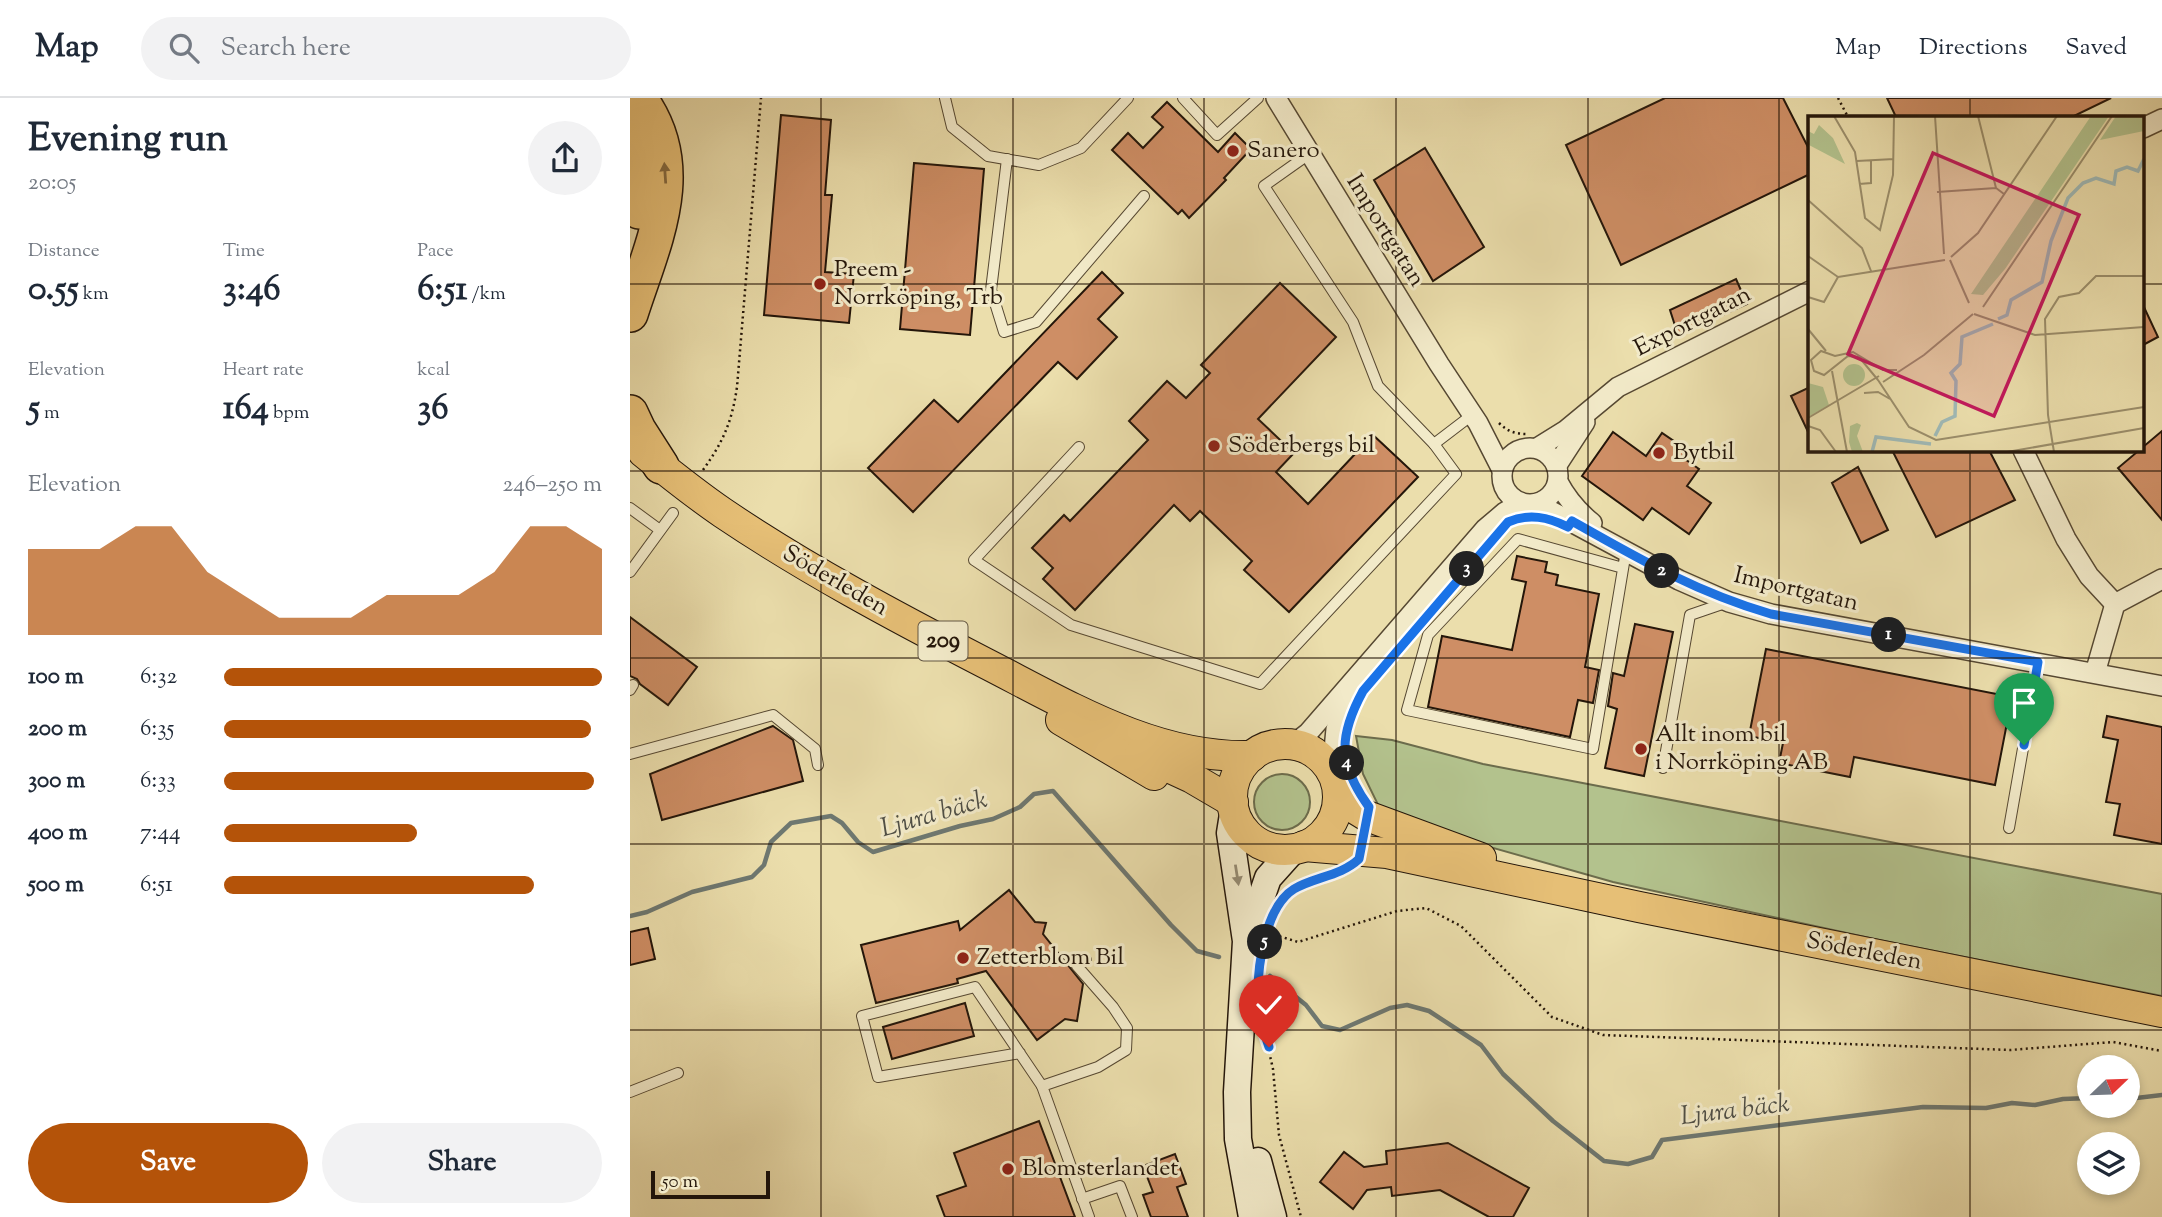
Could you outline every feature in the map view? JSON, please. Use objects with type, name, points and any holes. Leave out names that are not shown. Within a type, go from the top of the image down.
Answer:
[{"type":"highway","points":[[630,281],[637,237],[664,207],[666,181],[658,131],[639,98]]},
{"type":"highway","points":[[630,132],[639,151],[642,182],[630,314]]},
{"type":"highway","points":[[630,413],[645,466]]},
{"type":"main road","name":"Söderleden","points":[[630,442],[645,466],[714,526],[802,581],[958,667],[1052,715],[1173,768],[1232,814]]},
{"type":"main road","name":"Söderleden","points":[[645,466],[816,571],[921,630],[1055,699],[1160,744],[1214,755],[1252,756]]},
{"type":"main road","points":[[1257,937],[1232,814],[1234,781],[1244,763],[1252,756],[1272,746],[1294,744],[1315,753],[1335,793],[1328,828],[1318,838],[1299,847],[1269,878],[1254,914],[1257,937],[1252,1032],[1256,1150],[1273,1217]]},
{"type":"main road","name":"Söderleden","points":[[1335,793],[1349,824],[1385,838],[1512,869],[1567,890]]},
{"type":"main road","points":[[1232,814],[1251,837],[1271,848],[1299,847]]},
{"type":"main road","name":"Söderleden","points":[[1299,847],[1360,850],[2162,1012]]},
{"type":"main road","points":[[1252,1032],[1237,1092],[1238,1139],[1252,1217]]},
{"type":"street","name":"Importgatan","points":[[1276,98],[1475,419],[1504,479]]},
{"type":"street","points":[[2144,128],[2162,119]]},
{"type":"street","name":"Exportgatan","points":[[1529,449],[1566,430],[1618,387],[1808,292]]},
{"type":"street","name":"Exportgatan","points":[[1558,473],[1600,401]]},
{"type":"street","name":"Importgatan","points":[[1475,419],[1529,449]]},
{"type":"street","points":[[1294,744],[1302,740],[1485,529],[1505,512],[1551,496],[1558,473],[1552,457],[1529,449],[1509,457],[1504,479],[1485,529]]},
{"type":"street","points":[[2025,452],[2066,538],[2088,576],[2115,604]]},
{"type":"street","name":"Importgatan","points":[[1558,473],[1565,496],[1578,512],[1628,558]]},
{"type":"street","points":[[1504,479],[1511,498],[1530,503]]},
{"type":"street","name":"Importgatan","points":[[1530,503],[1628,558],[1729,602],[1771,614],[2162,686]]},
{"type":"street","points":[[2095,673],[2115,604],[2162,579]]},
{"type":"street","points":[[1335,793],[1336,729],[1355,680]]},
{"type":"lane","points":[[945,98],[952,127],[988,156],[1039,165],[1081,148],[1128,98]]},
{"type":"lane","points":[[1183,98],[1217,135],[1258,98]]},
{"type":"lane","points":[[1079,447],[974,560],[1071,625],[1260,684],[1456,474],[1434,444],[1378,386],[1353,322],[1264,186],[1309,154]]},
{"type":"lane","points":[[1007,159],[991,290],[1004,332],[1036,322],[1144,196]]},
{"type":"lane","points":[[1434,444],[1475,419]]},
{"type":"lane","points":[[630,508],[660,530]]},
{"type":"lane","points":[[630,572],[673,513]]},
{"type":"lane","points":[[1518,539],[1628,558],[1593,749],[1407,710],[1428,635],[1518,539]]},
{"type":"lane","points":[[1663,768],[1690,615],[1729,602]]},
{"type":"lane","points":[[2010,828],[2038,662]]},
{"type":"lane","points":[[630,754],[773,715],[815,749],[818,765]]},
{"type":"lane","points":[[1042,1086],[1098,1067],[1126,1050],[1126,1028],[1113,1007],[1077,966],[1086,960]]},
{"type":"lane","points":[[1020,1053],[878,1077],[862,1016],[975,987],[1020,1053],[1042,1086],[1089,1217]]},
{"type":"lane","points":[[630,1092],[678,1073]]},
{"type":"lane","points":[[1083,1199],[1120,1186],[1132,1217]]},
{"type":"path","points":[[698,478],[721,445],[733,414],[761,98]]},
{"type":"path","points":[[1838,98],[1847,116]]},
{"type":"path","points":[[1279,904],[1293,890],[1354,863],[1359,859],[1360,850]]},
{"type":"path","points":[[1257,937],[1298,942],[1397,911],[1426,908],[1461,926],[1552,1017],[1603,1035],[2010,1050],[2113,1041],[2162,1051]]},
{"type":"path","points":[[1257,937],[1269,924]]},
{"type":"path","points":[[1252,1032],[1273,1069],[1279,1135],[1301,1217]]},
{"type":"green space","points":[[1356,736],[1392,740],[1483,764],[2162,894],[2162,996],[1879,940],[1613,882],[1384,817],[1363,774]]},
{"type":"green space","points":[[1276,774],[1288,774],[1298,778],[1306,786],[1310,802],[1306,818],[1298,826],[1288,830],[1276,830],[1266,826],[1258,818],[1254,808],[1254,796],[1258,786],[1266,778]]},
{"type":"building","points":[[1665,98],[1783,98],[1808,147],[1808,175],[1621,265],[1566,145]]},
{"type":"building","points":[[1887,98],[2111,98],[2074,116],[1896,116]]},
{"type":"building","points":[[1167,102],[1218,152],[1235,133],[1251,149],[1224,178],[1226,180],[1189,218],[1182,210],[1178,214],[1112,150],[1128,133],[1143,148],[1163,127],[1152,117]]},
{"type":"building","points":[[781,115],[831,120],[825,195],[832,195],[825,272],[854,274],[849,323],[764,315]]},
{"type":"building","points":[[1425,148],[1484,247],[1433,281],[1374,180]]},
{"type":"building","points":[[914,163],[984,169],[970,335],[900,329]]},
{"type":"building","points":[[1102,272],[1123,293],[1098,319],[1117,337],[1077,379],[1058,362],[913,512],[868,468],[934,400],[958,422]]},
{"type":"building","points":[[1736,279],[1747,304],[1678,335],[1670,310]]},
{"type":"building","name":"Söderbergs bil","points":[[1280,283],[1336,337],[1258,419],[1294,453],[1276,472],[1308,504],[1373,435],[1418,477],[1289,612],[1244,570],[1252,561],[1200,511],[1190,521],[1174,505],[1075,610],[1043,579],[1053,568],[1032,548],[1064,515],[1070,521],[1148,440],[1129,421],[1167,381],[1186,398],[1210,373],[1201,365]]},
{"type":"building","points":[[2144,307],[2158,337],[2144,344]]},
{"type":"building","points":[[1808,388],[1808,432],[1791,396]]},
{"type":"building","points":[[2162,431],[2162,520],[2118,468],[2137,452],[2144,452],[2144,446]]},
{"type":"building","points":[[1613,432],[1646,456],[1662,433],[1687,450],[1682,457],[1699,469],[1687,486],[1711,503],[1689,534],[1652,508],[1643,520],[1582,476]]},
{"type":"building","points":[[1893,452],[1990,452],[2015,500],[1936,537]]},
{"type":"building","points":[[1858,467],[1888,530],[1861,543],[1832,483]]},
{"type":"building","points":[[1517,556],[1547,562],[1545,572],[1558,575],[1556,585],[1599,594],[1585,667],[1599,670],[1593,703],[1578,700],[1570,737],[1428,707],[1442,636],[1512,650],[1526,582],[1512,579]]},
{"type":"building","points":[[630,617],[697,667],[668,705],[630,676]]},
{"type":"building","points":[[1635,624],[1673,632],[1644,776],[1605,768],[1617,709],[1608,706],[1613,673],[1624,676]]},
{"type":"building","points":[[1766,649],[2012,697],[1995,785],[1854,757],[1850,777],[1779,763],[1783,743],[1749,736]]},
{"type":"building","points":[[2107,716],[2162,727],[2162,844],[2114,835],[2120,804],[2106,802],[2118,740],[2103,737]]},
{"type":"building","points":[[773,726],[793,740],[803,781],[662,820],[650,774]]},
{"type":"building","name":"Zetterblom Bil","points":[[1009,890],[1035,922],[1046,923],[1043,934],[1083,984],[1077,1021],[1065,1019],[1037,1040],[986,971],[957,979],[958,983],[876,1003],[861,945],[958,921],[960,930]]},
{"type":"building","points":[[648,928],[655,959],[630,965],[630,932]]},
{"type":"building","points":[[965,1003],[974,1036],[892,1059],[883,1027]]},
{"type":"building","name":"Blomsterlandet","points":[[1039,1121],[1075,1217],[945,1217],[937,1196],[966,1186],[954,1153]]},
{"type":"building","points":[[1448,1143],[1529,1188],[1513,1217],[1489,1217],[1440,1190],[1392,1196],[1391,1187],[1367,1190],[1353,1209],[1320,1182],[1344,1152],[1364,1167],[1387,1164],[1386,1151]]},
{"type":"building","points":[[1175,1154],[1186,1184],[1177,1187],[1188,1217],[1151,1217],[1143,1195],[1153,1192],[1143,1166]]},
{"type":"waterway","name":"Ljura bäck","points":[[630,916],[647,912],[692,892],[752,877],[764,865],[771,842],[791,823],[831,816],[842,823],[858,842],[873,852],[993,819],[1020,807],[1034,794],[1053,791],[1171,925],[1197,951],[1219,957]]},
{"type":"waterway","name":"Ljura bäck","points":[[1270,976],[1306,1005],[1322,1026],[1340,1030],[1390,1008],[1407,1005],[1429,1011],[1481,1045],[1503,1074],[1553,1121],[1604,1161],[1628,1164],[1652,1157],[1662,1140],[1923,1107],[1986,1108],[2012,1103],[2035,1105],[2077,1098]]},
{"type":"waterway","name":"Ljura bäck","points":[[2140,1098],[2162,1095]]},
{"type":"place","name":"Sanero","points":[[1233,151]]},
{"type":"place","name":"Preem - Norrköping, Trb","points":[[820,284]]},
{"type":"place","name":"Söderbergs bil","points":[[1214,446]]},
{"type":"place","name":"Bytbil","points":[[1659,453]]},
{"type":"place","name":"Allt inom bil i Norrköping AB","points":[[1641,749]]},
{"type":"place","name":"Zetterblom Bil","points":[[963,958]]},
{"type":"place","name":"Blomsterlandet","points":[[1008,1169]]},
{"type":"route","points":[[1269,1047],[1259,1014],[1258,988],[1264,944],[1275,910],[1293,890],[1340,871],[1359,859],[1369,807],[1351,776],[1345,752],[1345,735],[1352,712],[1363,691],[1508,522],[1517,518],[1533,516],[1552,519],[1568,527],[1572,521],[1679,580],[1729,602],[1771,614],[2038,662],[2024,745]]}]
